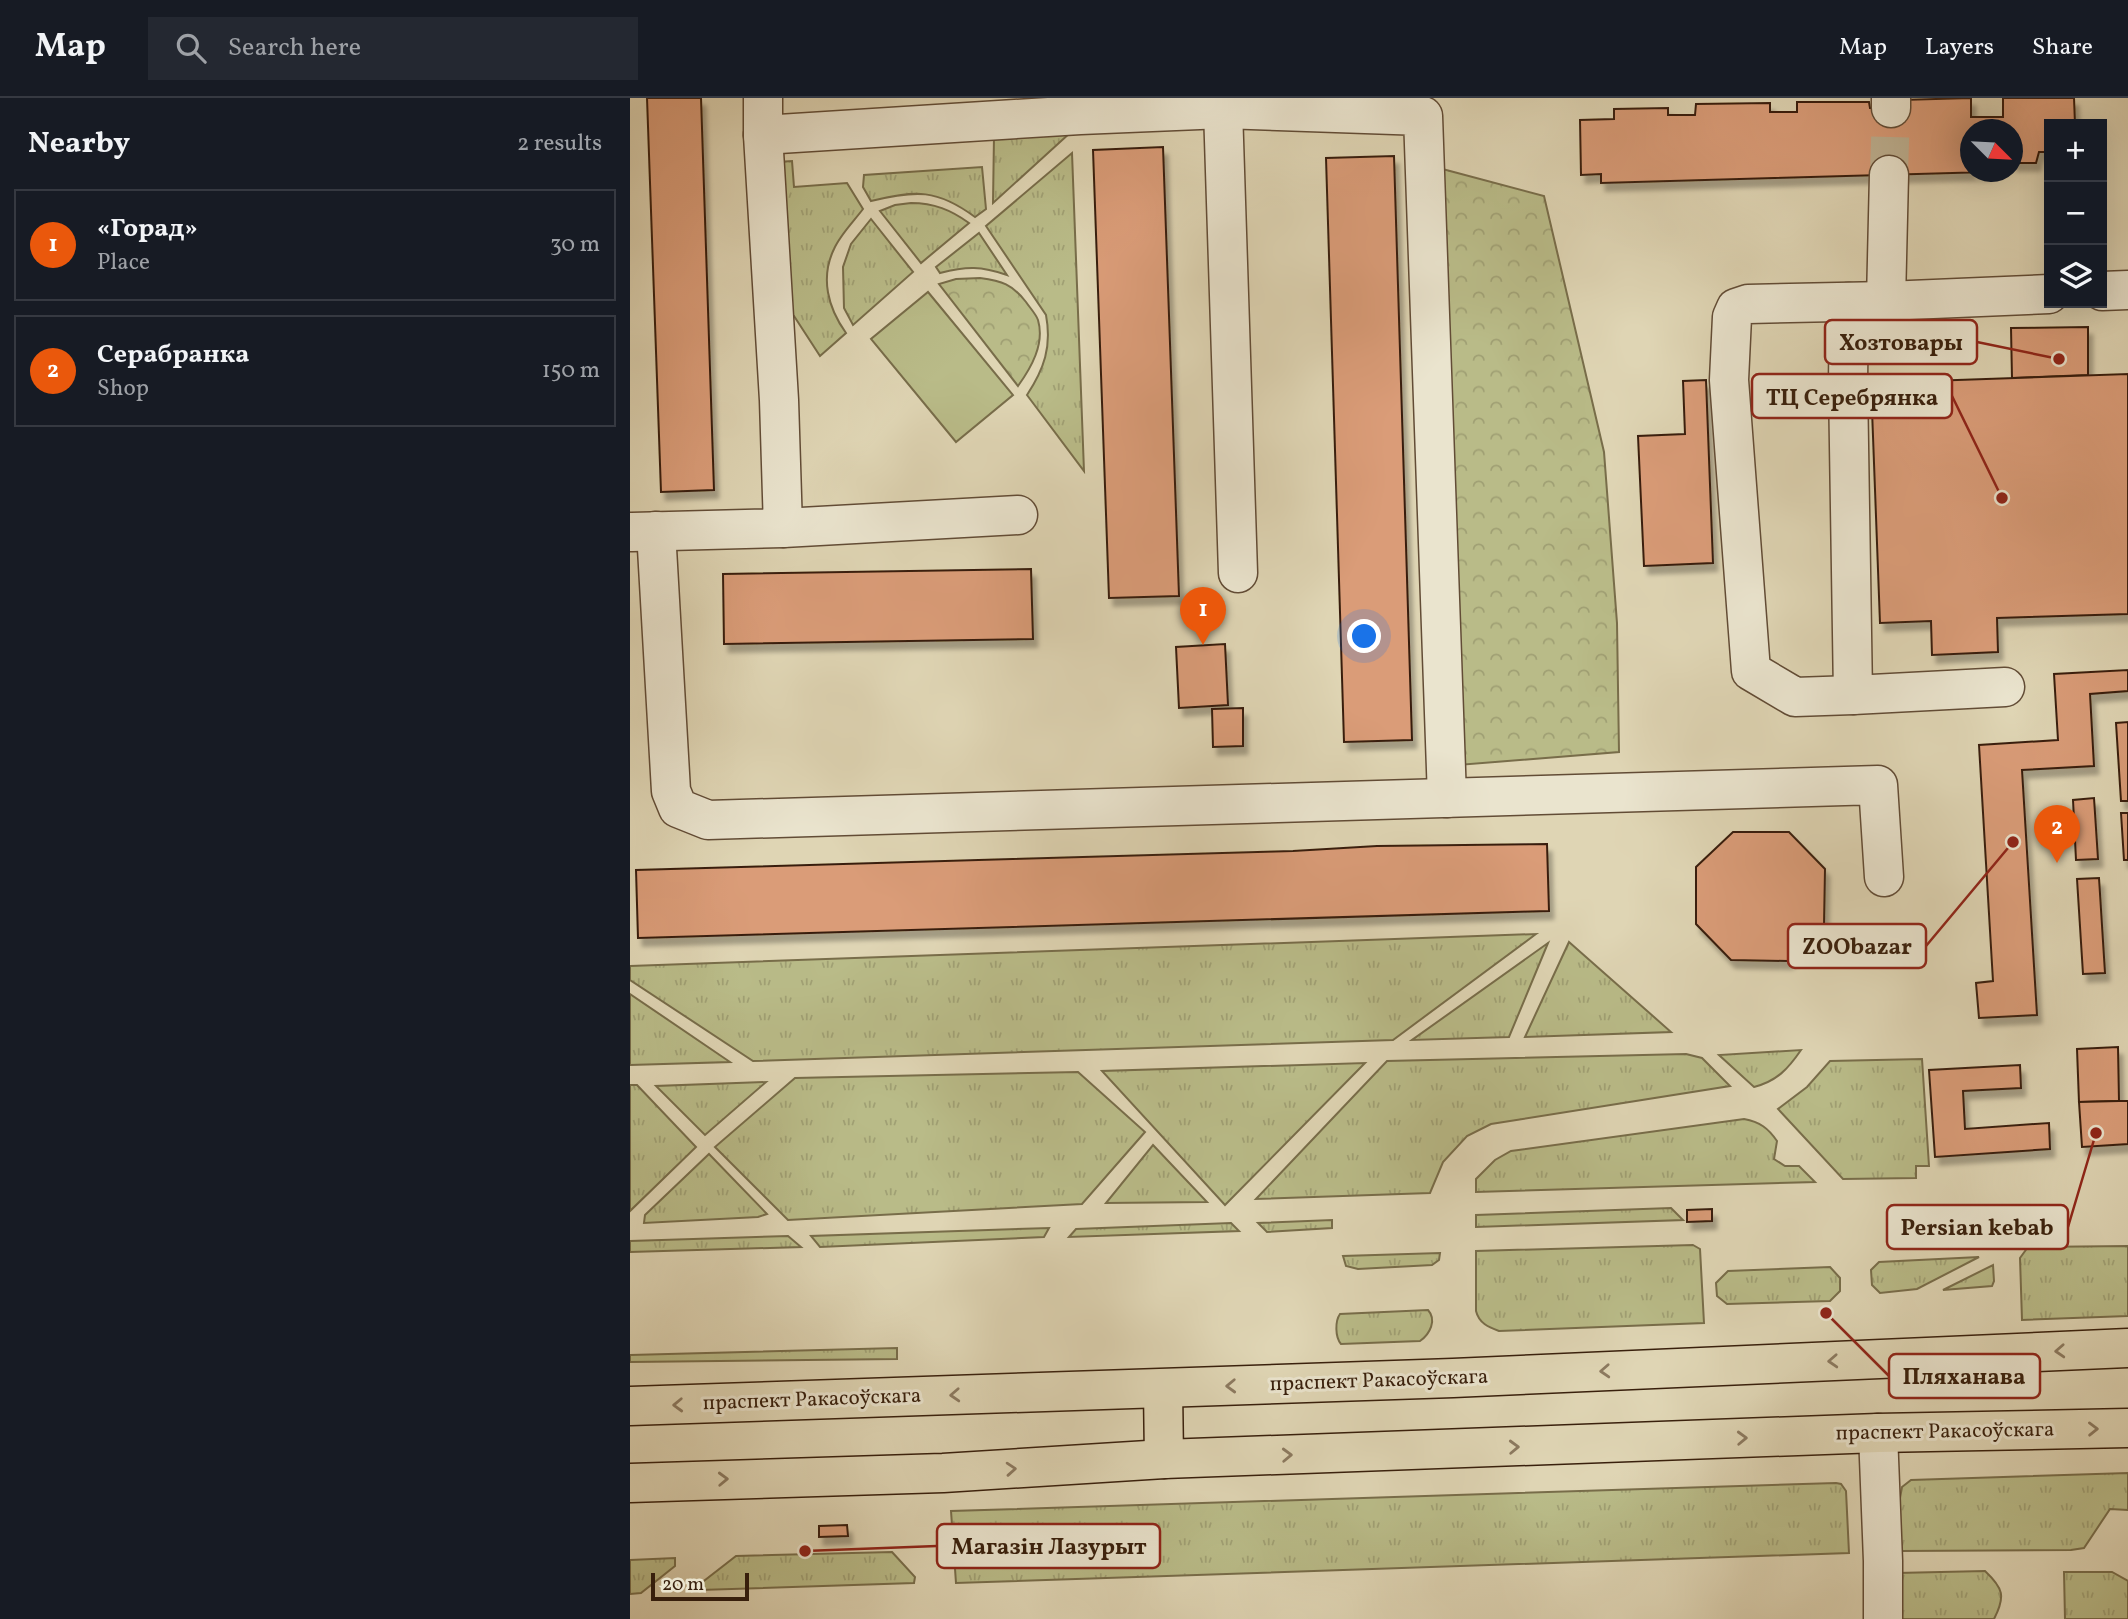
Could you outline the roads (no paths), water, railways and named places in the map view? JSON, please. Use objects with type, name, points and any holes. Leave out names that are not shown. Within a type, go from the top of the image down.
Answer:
[{"type":"main road","name":"праспект Ракасоўскага","points":[[630,1406],[1163,1389],[2128,1348]]},
{"type":"main road","points":[[1163,1389],[1164,1459]]},
{"type":"main road","name":"праспект Ракасоўскага","points":[[630,1483],[943,1473],[1164,1459],[1878,1433],[2128,1429]]},
{"type":"lane","points":[[1223,109],[1238,573]]},
{"type":"lane","points":[[783,528],[779,400],[763,116],[1080,115],[1223,109],[1423,116],[1447,798]]},
{"type":"lane","points":[[1886,301],[1889,175]]},
{"type":"lane","points":[[2107,291],[2128,290]]},
{"type":"lane","points":[[2005,687],[1795,697],[1751,671],[1730,380],[1731,317],[1736,308],[1748,304],[2044,294]]},
{"type":"lane","points":[[1849,302],[1853,695]]},
{"type":"lane","points":[[1018,515],[783,528],[643,532],[671,791],[678,808],[708,820],[1878,785],[1884,877]]},
{"type":"lane","points":[[1878,1433],[1883,1619]]},
{"type":"tunnel","points":[[1889,175],[1891,108]]},
{"type":"place","name":"Хозтовары","points":[[2059,359]]},
{"type":"place","name":"ТЦ Серебрянка","points":[[2002,498]]},
{"type":"place","name":"«Горад»","points":[[1203,645]]},
{"type":"place","name":"ZOObazar","points":[[2013,842]]},
{"type":"place","name":"Серабранка","points":[[2057,863]]},
{"type":"place","name":"Persian kebab","points":[[2096,1133]]},
{"type":"place","name":"Пляханава","points":[[1826,1313]]},
{"type":"place","name":"Магазін Лазурыт","points":[[805,1551]]}]
